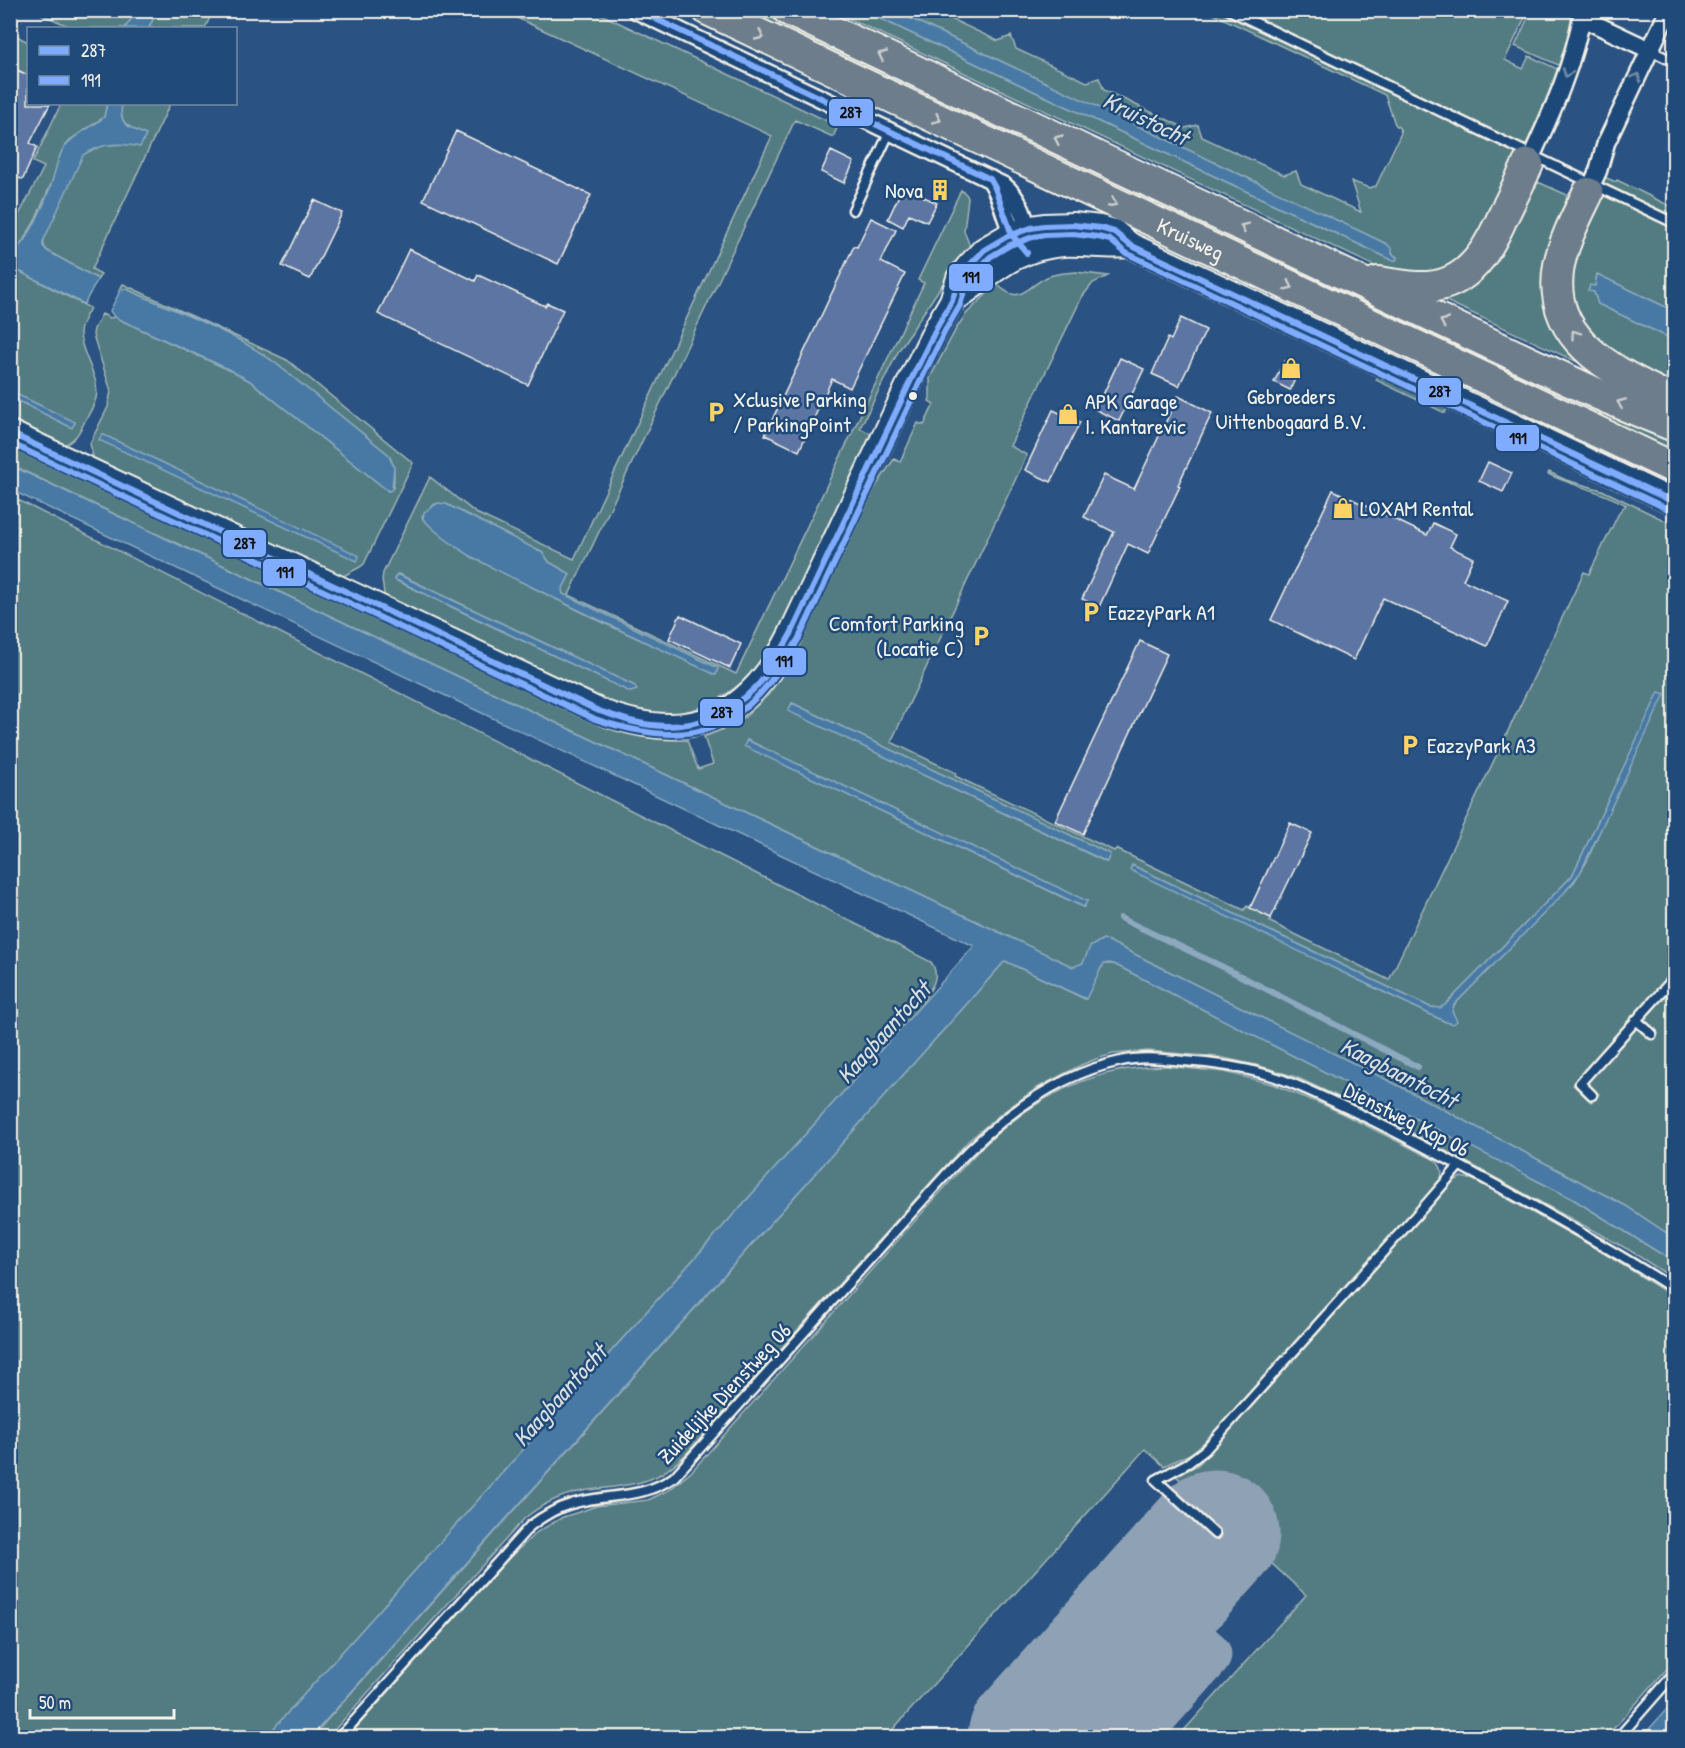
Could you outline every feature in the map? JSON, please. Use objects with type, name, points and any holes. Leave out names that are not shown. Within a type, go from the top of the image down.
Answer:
[{"type":"highway","name":"Kruisweg","points":[[708,10],[1674,468]]},
{"type":"highway","name":"Kruisweg","points":[[788,10],[1600,395],[1674,426]]},
{"type":"highway","points":[[1353,279],[1427,287],[1447,282],[1467,272],[1482,257],[1491,242],[1530,159]]},
{"type":"highway","points":[[1590,188],[1565,243],[1559,266],[1557,288],[1564,316],[1575,336],[1599,360],[1626,377],[1674,401]]},
{"type":"street","points":[[10,433],[599,711],[640,724],[663,727],[684,726],[711,719],[741,702],[762,680],[784,648],[919,364],[952,301],[959,278],[984,250],[1022,239],[1018,206],[1010,191],[990,178],[636,10]]},
{"type":"street","points":[[1590,188],[1598,171],[1605,146],[1669,10]]},
{"type":"street","points":[[1530,159],[1568,72],[1576,47],[1582,14],[1650,50]]},
{"type":"street","name":"Kruisweg","points":[[1022,239],[1062,225],[1093,227],[1114,232],[1130,245],[1674,502]]},
{"type":"lane","points":[[1229,10],[1590,188],[1674,223]]},
{"type":"lane","points":[[1650,50],[1674,62]]},
{"type":"lane","points":[[853,210],[890,131]]},
{"type":"lane","points":[[1592,1095],[1580,1083],[1674,978]]},
{"type":"lane","points":[[1636,1020],[1652,1034]]},
{"type":"lane","name":"Dienstweg Kop 06","points":[[1099,1067],[1122,1060],[1154,1058],[1222,1065],[1258,1072],[1308,1090],[1391,1129],[1541,1209],[1674,1289]]},
{"type":"lane","name":"Zuidelijke Dienstweg 06","points":[[339,1737],[530,1526],[550,1513],[571,1504],[643,1492],[674,1477],[977,1142],[1002,1121],[1046,1091],[1099,1067]]},
{"type":"lane","points":[[1215,1534],[1156,1480],[1188,1463],[1204,1450],[1459,1166]]},
{"type":"lane","points":[[1618,1737],[1674,1674]]},
{"type":"green space","points":[[34,11],[137,11],[126,27],[71,27]]},
{"type":"green space","points":[[158,11],[213,11],[205,27],[149,27]]},
{"type":"green space","points":[[502,11],[594,11],[838,126],[833,137],[795,120],[569,595],[736,674],[924,283],[918,280],[961,190],[968,198],[964,231],[971,249],[949,274],[899,350],[860,428],[871,434],[865,455],[783,626],[770,649],[754,670],[738,686],[719,699],[698,708],[676,713],[655,713],[634,709],[613,704],[571,687],[385,599],[383,573],[430,477],[476,513],[574,559],[772,136]],"holes":[[[435,504],[446,504],[543,553],[549,562],[570,574],[562,590],[565,596],[718,668],[716,674],[604,623],[472,557],[423,519],[422,516]],[[398,574],[635,686],[636,690],[630,692],[395,580]]]},
{"type":"green space","points":[[741,11],[762,11],[1534,377],[1530,384]]},
{"type":"green space","points":[[833,11],[864,11],[1392,260],[1396,260],[1397,257],[1392,254],[1387,244],[895,11],[934,11],[998,41],[1011,36],[1016,49],[1087,82],[1099,78],[1104,90],[1185,128],[1198,125],[1202,137],[1284,175],[1296,171],[1301,184],[1361,212],[1351,181],[1369,188],[1376,186],[1401,133],[1395,124],[1385,95],[1207,11],[1528,11],[1505,60],[1523,69],[1529,56],[1562,71],[1493,226],[1449,274],[1383,270]]},
{"type":"green space","points":[[1531,11],[1573,11],[1563,67],[1515,46]]},
{"type":"green space","points":[[11,33],[27,41],[27,75],[11,67]]},
{"type":"green space","points":[[61,105],[107,105],[104,117],[70,140],[35,221],[20,246],[11,253],[10,232],[44,167],[33,162]]},
{"type":"green space","points":[[122,105],[170,105],[92,269],[101,274],[98,279],[49,252],[44,247],[44,238],[83,154],[105,145],[127,144],[145,135],[126,124],[121,111]]},
{"type":"green space","points":[[1604,177],[1616,182],[1617,180],[1674,208],[1674,217],[1600,182]]},
{"type":"green space","points":[[1538,182],[1567,195],[1566,199],[1571,201],[1551,271],[1618,381],[1431,294],[1531,185],[1536,187]]},
{"type":"green space","points":[[1595,191],[1674,229],[1674,311],[1597,274],[1594,292],[1598,304],[1674,340],[1674,394],[1592,345],[1565,280]]},
{"type":"green space","points":[[11,267],[90,308],[82,323],[80,334],[96,383],[96,398],[78,434],[62,446],[11,421],[10,397],[72,427],[75,423],[11,391]]},
{"type":"green space","points":[[1076,272],[1108,276],[1093,283],[1082,297],[1010,446],[1027,455],[891,742],[956,773],[955,776],[1114,851],[1116,849],[1244,910],[1247,906],[1271,918],[1270,922],[1389,980],[1584,572],[1589,574],[1620,511],[1626,505],[1548,474],[1549,472],[1566,480],[1602,490],[1674,525],[1674,972],[1573,1085],[1591,1102],[1599,1094],[1586,1083],[1636,1027],[1649,1039],[1657,1031],[1644,1019],[1674,986],[1674,1238],[1626,1206],[1401,1087],[1108,941],[1103,939],[1090,947],[1083,964],[1073,967],[11,465],[11,444],[599,723],[642,737],[687,740],[698,769],[713,764],[704,737],[731,726],[745,717],[768,695],[779,680],[797,647],[861,509],[894,459],[900,462],[918,423],[924,425],[934,404],[929,401],[930,378],[966,314],[997,284],[1005,291],[1017,295],[1047,277]],"holes":[[[1660,692],[1586,863],[1574,882],[1454,1005],[1453,1014],[1446,1022],[1132,865],[1430,1007],[1440,1008],[1572,876]],[[792,703],[1110,854],[1106,862],[789,711]],[[747,740],[1087,901],[1083,907],[745,746]]]},
{"type":"green space","points":[[123,284],[287,360],[413,463],[364,564],[340,578],[94,461],[90,443],[108,407],[111,391],[93,335],[102,314],[110,318],[114,317],[240,375],[388,491],[393,488],[394,470],[388,454],[274,362],[202,322],[126,289],[119,291]]},
{"type":"green space","points":[[1380,373],[1448,405],[1445,413],[1376,380]]},
{"type":"green space","points":[[1593,403],[1674,438],[1674,453],[1589,412]]},
{"type":"green space","points":[[10,496],[931,962],[934,968],[933,984],[921,1005],[266,1737],[11,1737]]},
{"type":"green space","points":[[1005,961],[1085,999],[1104,964],[1114,964],[1573,1199],[1674,1262],[1674,1279],[1629,1250],[1398,1125],[1296,1077],[1219,1057],[1148,1051],[1113,1054],[1096,1059],[1037,1088],[968,1141],[675,1464],[659,1475],[646,1480],[567,1495],[531,1513],[328,1737],[311,1738]]},
{"type":"green space","points":[[1165,1066],[1225,1072],[1272,1084],[1331,1108],[1435,1160],[1442,1172],[1440,1179],[1204,1444],[1196,1451],[1164,1466],[1145,1449],[886,1737],[348,1737],[506,1561],[537,1532],[563,1517],[596,1506],[648,1500],[669,1490],[691,1472],[964,1166],[1006,1126],[1054,1094],[1080,1082],[1107,1073]]},
{"type":"green space","points":[[1461,1177],[1474,1180],[1597,1249],[1674,1297],[1674,1661],[1606,1737],[1178,1737],[1306,1595],[1176,1476],[1198,1465],[1451,1183]]},
{"type":"water","points":[[137,10],[158,10],[149,27],[126,27]]},
{"type":"water","points":[[864,11],[895,11],[1387,244],[1392,249],[1392,254],[1397,257],[1396,260],[1392,260]]},
{"type":"water","points":[[107,105],[122,105],[123,121],[146,135],[140,147],[125,144],[111,145],[97,148],[83,155],[43,242],[47,251],[98,279],[84,304],[11,267],[11,253],[24,241],[40,212],[63,149],[72,139],[104,117]]},
{"type":"water","points":[[1597,274],[1674,311],[1674,340],[1598,304],[1594,292],[1588,291],[1590,285],[1595,286]]},
{"type":"water","points":[[121,289],[126,289],[221,331],[274,362],[388,454],[394,467],[392,489],[387,490],[250,381],[114,317],[110,311]]},
{"type":"water","points":[[10,391],[75,422],[72,428],[11,397]]},
{"type":"water","points":[[102,434],[358,555],[357,561],[99,440]]},
{"type":"water","points":[[10,465],[1073,967],[1083,963],[1090,947],[1103,939],[1108,941],[1401,1087],[1626,1206],[1674,1238],[1674,1262],[1573,1199],[1114,964],[1104,964],[1086,999],[1005,961],[311,1737],[266,1737],[974,946],[11,490]]},
{"type":"water","points":[[438,503],[446,504],[543,553],[549,562],[570,574],[562,590],[563,594],[718,668],[716,675],[462,551],[423,519],[424,512]]},
{"type":"water","points":[[397,574],[635,686],[637,690],[630,692],[394,579]]},
{"type":"water","points":[[1659,692],[1665,694],[1580,873],[1564,893],[1454,1005],[1452,1011],[1457,1021],[1453,1024],[1130,870],[1132,865],[1430,1007],[1440,1008],[1572,876]]},
{"type":"water","points":[[792,703],[1110,854],[1107,862],[788,711]]},
{"type":"water","points":[[747,740],[1087,901],[1084,907],[744,746]]},
{"type":"water","points":[[1674,1701],[1674,1737],[1642,1737]]},
{"type":"building","points":[[10,67],[27,75],[27,105],[49,105],[30,143],[37,147],[23,179],[10,177]]},
{"type":"building","points":[[456,131],[591,195],[558,264],[423,200]]},
{"type":"building","points":[[831,151],[854,162],[844,183],[821,172]]},
{"type":"building","points":[[903,187],[937,203],[927,222],[909,214],[903,227],[888,219]]},
{"type":"building","points":[[314,200],[342,213],[310,279],[282,266]]},
{"type":"building","points":[[871,218],[896,230],[881,262],[905,274],[850,388],[832,379],[799,451],[765,435],[854,246],[857,247]]},
{"type":"building","points":[[409,249],[475,281],[478,275],[545,306],[547,303],[563,310],[528,385],[378,314]]},
{"type":"building","points":[[1181,318],[1206,330],[1179,386],[1152,374],[1168,338],[1171,340]]},
{"type":"building","points":[[1120,358],[1144,369],[1119,421],[1096,410]]},
{"type":"building","points":[[1285,361],[1300,368],[1290,390],[1274,382]]},
{"type":"building","points":[[1178,396],[1212,413],[1148,554],[1128,544],[1099,607],[1082,599],[1114,532],[1084,517],[1104,475],[1134,489]]},
{"type":"building","points":[[1053,410],[1080,422],[1051,482],[1025,470]]},
{"type":"building","points":[[1488,462],[1512,473],[1503,492],[1479,481]]},
{"type":"building","points":[[1333,490],[1427,535],[1433,523],[1456,534],[1450,547],[1473,558],[1463,580],[1508,601],[1487,646],[1383,598],[1354,660],[1271,620]]},
{"type":"building","points":[[680,615],[741,644],[730,668],[669,639]]},
{"type":"building","points":[[1140,641],[1167,654],[1083,834],[1055,821]]},
{"type":"building","points":[[1290,823],[1312,833],[1271,918],[1250,908]]},
{"type":"waterway","name":"Kaagbaantocht","points":[[1120,918],[1221,966],[1418,1067]]},
{"type":"taxiway","points":[[1131,1738],[1206,1655],[1150,1606]]},
{"type":"runway","points":[[1032,1738],[1215,1534]]},
{"type":"transit line","name":"287","points":[[637,10],[990,179],[1012,235],[1027,253]]},
{"type":"transit line","name":"287","points":[[10,433],[599,711],[630,721],[664,726],[697,722],[727,710],[742,700],[765,676],[791,634],[911,380],[952,301],[959,278],[984,250],[1006,237],[1031,228],[1073,225],[1114,232],[1130,245],[1674,502]]},
{"type":"transit line","name":"191","points":[[10,443],[595,719],[631,729],[663,734],[691,733],[716,726],[738,713],[760,694],[779,669],[799,638],[919,384],[960,305],[967,282],[990,257],[1010,245],[1033,237],[1073,234],[1110,240],[1126,253],[1670,510]]},
{"type":"place","name":"Nova","points":[[940,190]]},
{"type":"place","name":"Gebroeders Uittenbogaard B.V.","points":[[1291,368]]},
{"type":"place","name":"Xclusive Parking / ParkingPoint","points":[[716,412]]},
{"type":"place","name":"APK Garage I. Kantarevic","points":[[1068,414]]},
{"type":"place","name":"LOXAM Rental","points":[[1343,508]]},
{"type":"place","name":"EazzyPark A1","points":[[1091,612]]},
{"type":"place","name":"Comfort Parking (Locatie C)","points":[[981,636]]},
{"type":"place","name":"EazzyPark A3","points":[[1410,745]]},
{"type":"water label","name":"Kruistocht","points":[[1146,118]]}]
